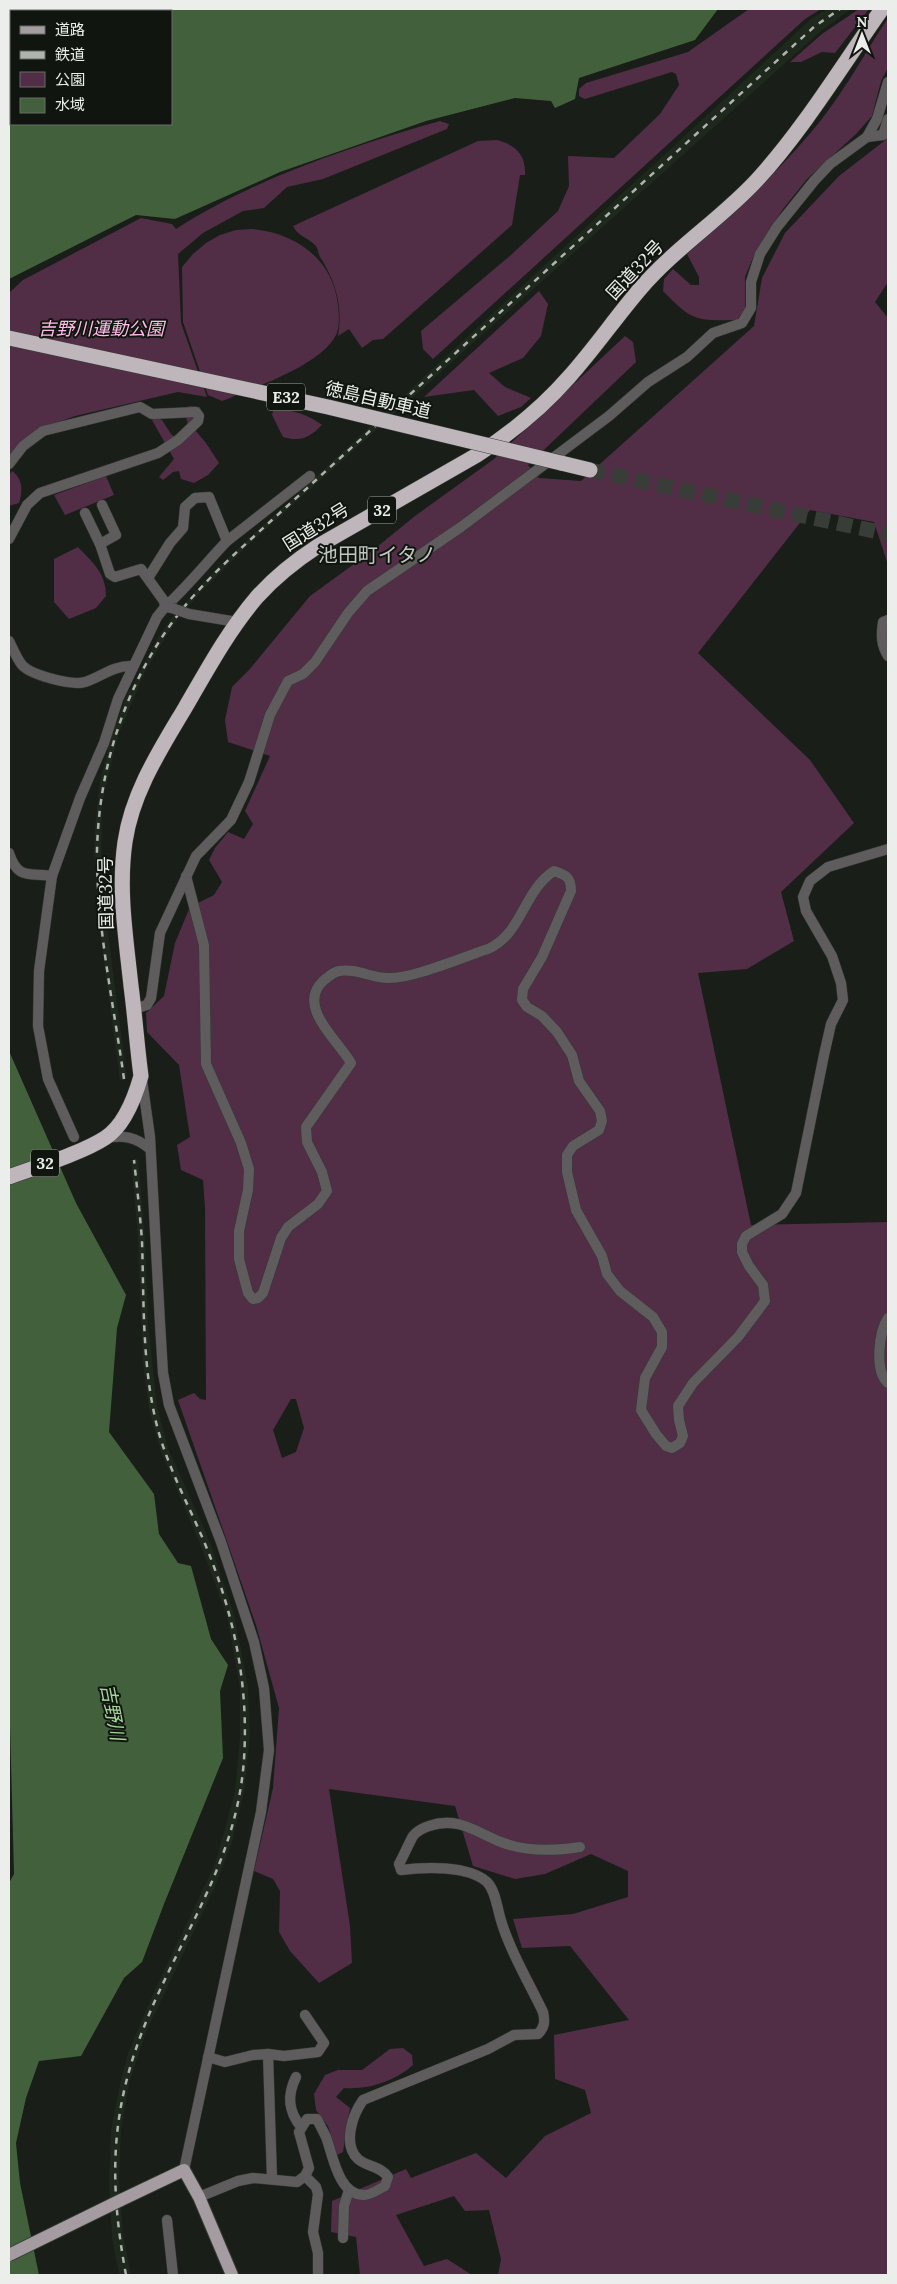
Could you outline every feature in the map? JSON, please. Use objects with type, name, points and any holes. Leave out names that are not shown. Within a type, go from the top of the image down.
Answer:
[{"type":"highway","name":"国道32号","points":[[9,1177],[106,1138],[136,1095],[141,1076],[121,886],[125,841],[135,801],[151,766],[237,622],[271,582],[294,562],[477,455],[512,431],[540,408],[570,376],[641,288],[668,260],[755,181],[779,154],[882,9]]},
{"type":"highway","name":"徳島自動車道","points":[[9,338],[328,407],[590,470]]},
{"type":"main road","points":[[9,2256],[184,2170],[199,2197],[232,2275]]},
{"type":"street","points":[[134,1009],[147,1005],[151,998],[160,933],[196,856],[231,820],[249,782],[270,715],[288,681],[303,674],[315,662],[348,613],[367,591],[461,527],[609,416],[648,382],[687,357],[713,333],[742,323],[750,308],[751,282],[760,254],[777,228],[814,181],[830,164],[867,137],[877,119],[888,82]]},
{"type":"street","points":[[867,137],[883,135],[888,119]]},
{"type":"street","points":[[9,464],[33,437],[55,426],[140,407],[152,414],[196,412],[199,416],[198,421],[178,440],[158,453],[40,493],[27,505],[9,539]]},
{"type":"street","points":[[74,1137],[48,1079],[38,1026],[39,971],[52,876],[80,798],[104,743],[118,700],[132,666],[157,617],[169,608],[208,560],[227,541],[310,476]]},
{"type":"street","points":[[148,578],[170,543],[183,528],[184,508],[195,498],[209,497],[227,541]]},
{"type":"street","points":[[100,544],[116,535],[102,505]]},
{"type":"street","points":[[85,513],[100,544],[110,574],[115,577],[142,569],[169,608],[189,614],[237,622]]},
{"type":"street","points":[[888,620],[883,622],[881,634],[883,648],[888,656]]},
{"type":"street","points":[[9,641],[22,665],[30,671],[63,682],[84,683],[120,666],[132,666]]},
{"type":"street","points":[[186,876],[204,945],[206,1064],[240,1143],[249,1169],[248,1190],[239,1231],[239,1259],[246,1287],[253,1299],[258,1298],[263,1293],[281,1238],[288,1227],[318,1204],[327,1191],[322,1172],[307,1142],[306,1127],[351,1063],[316,1016],[314,998],[317,987],[337,971],[356,970],[388,978],[404,977],[488,949],[500,943],[510,934],[538,885],[547,875],[554,871],[566,875],[571,882],[571,891],[542,957],[523,990],[522,1000],[528,1007],[542,1016],[557,1032],[572,1056],[579,1080],[600,1112],[602,1121],[599,1130],[573,1146],[567,1155],[567,1172],[572,1196],[576,1210],[602,1256],[607,1274],[620,1291],[653,1316],[662,1332],[662,1347],[645,1378],[641,1410],[656,1434],[666,1446],[672,1448],[680,1443],[683,1436],[678,1406],[693,1383],[738,1337],[765,1301],[763,1285],[749,1266],[742,1252],[742,1244],[746,1236],[782,1214],[796,1192],[824,1055],[832,1024],[843,1000],[841,983],[832,956],[806,911],[803,897],[810,881],[828,867],[888,850]]},
{"type":"street","points":[[9,853],[12,862],[19,872],[33,876],[52,876]]},
{"type":"street","points":[[141,1076],[148,1115],[163,1373],[169,1404],[221,1542],[254,1642],[264,1688],[269,1750],[261,1812],[184,2170]]},
{"type":"street","points":[[106,1138],[124,1136],[136,1139],[150,1149]]},
{"type":"street","points":[[888,1318],[882,1326],[880,1337],[881,1366],[885,1380],[888,1383]]},
{"type":"street","points":[[199,2197],[245,2179],[272,2179],[297,2182],[305,2176],[310,2168],[299,2132],[301,2126],[307,2120],[317,2119],[326,2136],[335,2168],[349,2190],[363,2195],[373,2192],[385,2186],[388,2177],[384,2172],[358,2158],[351,2146],[350,2131],[356,2110],[363,2100],[488,2049],[514,2035],[538,2034],[543,2029],[545,2021],[502,1923],[494,1893],[487,1882],[471,1873],[442,1868],[422,1867],[401,1870],[399,1864],[414,1835],[424,1827],[435,1823],[454,1822],[485,1833],[500,1842],[520,1848],[558,1850],[580,1847]]},
{"type":"street","points":[[208,2057],[225,2062],[253,2055],[284,2056],[318,2052],[324,2043],[305,2016]]},
{"type":"street","points":[[268,2054],[272,2179]]},
{"type":"street","points":[[296,2077],[290,2088],[290,2101],[292,2116],[301,2126]]},
{"type":"street","points":[[305,2176],[316,2187],[318,2194],[313,2232],[318,2253],[318,2275]]},
{"type":"street","points":[[343,2238],[344,2206],[349,2190]]},
{"type":"street","points":[[167,2220],[173,2275]]},
{"type":"shaded area","points":[[827,9],[851,9],[820,32],[247,546],[199,594],[177,620],[145,672],[118,736],[102,803],[101,879],[127,1079],[120,1080],[100,932],[94,851],[95,827],[100,780],[112,734],[125,700],[157,639],[172,617],[217,568],[811,19]]},
{"type":"shaded area","points":[[138,1159],[145,1238],[148,1322],[157,1407],[168,1448],[209,1540],[234,1614],[248,1687],[250,1736],[244,1792],[232,1842],[214,1889],[146,2032],[129,2083],[121,2130],[119,2180],[123,2235],[131,2275],[119,2275],[112,2238],[109,2180],[111,2130],[121,2080],[128,2053],[154,1992],[215,1864],[235,1792],[240,1737],[240,1688],[227,1616],[201,1546],[161,1452],[149,1409],[143,1363],[138,1238],[131,1160]]},
{"type":"green space","points":[[749,9],[821,9],[805,19],[433,359],[423,349],[421,331],[511,255],[558,211],[569,186],[568,156],[614,158],[660,114],[679,85],[676,74],[672,72],[585,99],[579,96],[579,89],[586,83],[688,52]]},
{"type":"green space","points":[[859,9],[869,9],[835,53],[822,52],[801,62],[790,62],[822,34]]},
{"type":"green space","points":[[888,18],[888,68],[881,81],[872,116],[856,134],[807,179],[783,209],[754,255],[745,277],[745,309],[737,320],[703,319],[688,314],[663,291],[664,279],[673,269],[691,285],[699,285],[699,277],[687,254],[766,181],[803,142],[835,101]]},
{"type":"green space","name":"吉野川運動公園","points":[[440,121],[449,124],[447,129],[323,179],[287,187],[264,208],[243,211],[203,233],[178,254],[181,323],[207,397],[178,392],[75,416],[53,424],[9,459],[9,293],[23,280],[141,218],[172,224],[176,229],[206,211],[270,179],[372,141]]},
{"type":"green space","points":[[888,138],[888,282],[875,302],[888,318],[888,565],[874,522],[810,510],[698,653],[810,760],[854,823],[781,892],[794,941],[747,969],[698,973],[751,1225],[888,1222],[888,2275],[498,2275],[501,2259],[489,2210],[465,2211],[454,2196],[396,2215],[424,2266],[447,2259],[472,2275],[360,2275],[356,2237],[331,2232],[332,2201],[406,2169],[411,2178],[476,2153],[506,2178],[545,2136],[591,2113],[585,2090],[555,2079],[554,2035],[629,2020],[570,1946],[522,1948],[513,1919],[573,1914],[628,1897],[628,1871],[591,1854],[545,1874],[515,1879],[473,1866],[455,1806],[329,1789],[350,1926],[352,1963],[319,1983],[290,1951],[279,1932],[280,1891],[273,1879],[254,1871],[273,1788],[279,1708],[256,1625],[178,1400],[194,1393],[200,1399],[206,1400],[205,1208],[203,1180],[181,1170],[177,1145],[190,1137],[179,1065],[147,1032],[146,1013],[164,996],[175,943],[190,907],[214,895],[222,882],[209,860],[215,848],[228,832],[244,839],[253,824],[245,811],[270,756],[228,742],[225,720],[232,687],[249,670],[310,596],[494,459],[625,336],[633,342],[636,362],[528,465],[539,478],[581,481],[754,326],[762,278],[785,233],[839,176]],"holes":[[[291,1399],[296,1399],[304,1428],[296,1452],[282,1458],[273,1430]]]},
{"type":"green space","points":[[497,140],[514,148],[522,156],[524,162],[525,175],[520,175],[512,225],[383,339],[373,340],[362,348],[349,329],[338,336],[340,315],[334,285],[316,246],[295,230],[293,226],[478,141]]},
{"type":"green space","points":[[252,229],[283,236],[310,251],[320,262],[329,274],[335,289],[339,320],[338,328],[336,335],[328,346],[316,357],[285,375],[222,401],[208,395],[183,322],[182,267],[206,243],[220,235],[236,230]]},
{"type":"green space","points":[[539,291],[548,304],[541,336],[523,358],[489,373],[505,387],[531,398],[521,407],[498,416],[474,390],[424,397]]},
{"type":"green space","points":[[190,406],[200,407],[203,423],[195,430],[219,463],[208,475],[194,483],[181,479],[179,471],[173,472],[163,480],[159,477],[174,459],[152,420],[156,417],[162,420],[171,434],[182,443],[188,426],[184,408]]},
{"type":"green space","points":[[274,409],[300,413],[322,425],[304,438],[283,437],[272,415]]},
{"type":"green space","points":[[12,471],[20,481],[21,494],[19,503],[9,506],[9,475]]},
{"type":"green space","points":[[106,476],[114,495],[65,515],[54,495]]},
{"type":"green space","points":[[78,547],[98,569],[104,581],[106,596],[96,608],[69,619],[54,602],[54,559]]},
{"type":"green space","points":[[403,2048],[412,2055],[413,2065],[406,2071],[390,2080],[372,2086],[344,2088],[336,2097],[350,2108],[343,2152],[337,2155],[328,2126],[316,2110],[314,2094],[325,2075],[338,2070],[362,2070],[390,2049]]},
{"type":"water","points":[[718,9],[695,40],[579,78],[575,99],[555,108],[551,101],[515,98],[426,121],[280,172],[175,219],[136,215],[9,279],[9,29],[10,125],[172,125],[172,10],[30,10]]},
{"type":"water","name":"吉野川","points":[[9,1051],[76,1203],[126,1295],[117,1328],[109,1432],[154,1494],[159,1534],[178,1563],[191,1566],[211,1639],[228,1665],[220,1691],[223,1758],[142,1962],[124,1978],[81,2056],[39,2061],[26,2098],[16,2143],[20,2183],[39,2275],[9,2275],[9,1883],[14,1874],[9,1689]]},
{"type":"tunnel","points":[[590,470],[888,534]]},
{"type":"railway","points":[[124,1079],[99,907],[97,878],[99,819],[109,758],[118,729],[129,700],[157,645],[185,606],[233,555],[815,26],[840,9]]},
{"type":"railway","points":[[126,2275],[116,2199],[115,2165],[117,2131],[123,2097],[131,2064],[143,2029],[213,1880],[224,1851],[240,1791],[245,1730],[244,1702],[237,1647],[223,1592],[203,1539],[166,1455],[152,1403],[146,1357],[142,1241],[134,1160]]},
{"type":"district","name":"池田町イタノ","points":[[377,555]]}]
